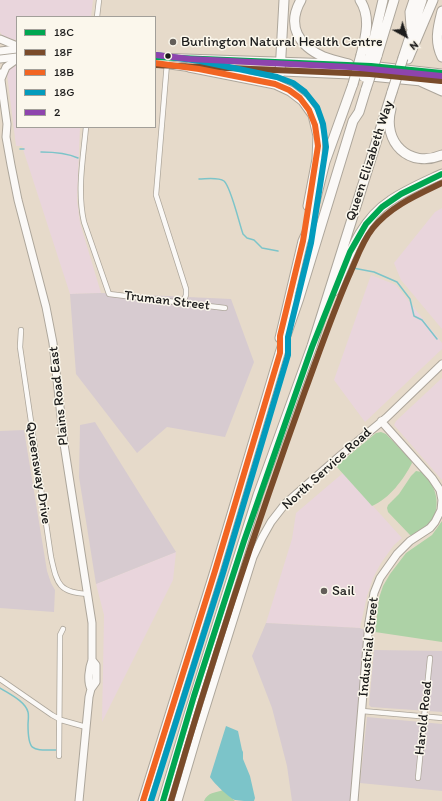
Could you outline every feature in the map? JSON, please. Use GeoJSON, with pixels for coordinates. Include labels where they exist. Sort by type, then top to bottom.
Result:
{"type":"FeatureCollection","features":[{"type":"Feature","properties":{"kind":"highway"},"geometry":{"type":"LineString","coordinates":[[280,72],[284,0]]}},
{"type":"Feature","properties":{"kind":"highway"},"geometry":{"type":"LineString","coordinates":[[302,0],[297,7],[294,18],[296,31],[300,40],[305,46],[326,58],[348,64]]}},
{"type":"Feature","properties":{"kind":"highway"},"geometry":{"type":"LineString","coordinates":[[360,0],[366,14],[366,37],[369,56]]}},
{"type":"Feature","properties":{"kind":"highway"},"geometry":{"type":"LineString","coordinates":[[303,241],[308,230],[325,162],[360,86],[383,0]]}},
{"type":"Feature","properties":{"kind":"highway","name":"Queen Elizabeth Way"},"geometry":{"type":"LineString","coordinates":[[143,801],[215,571],[280,353],[299,298],[353,121],[359,112],[360,86],[369,56],[394,0]]}},
{"type":"Feature","properties":{"kind":"highway","name":"Queen Elizabeth Way"},"geometry":{"type":"LineString","coordinates":[[164,801],[190,711],[258,495],[312,346],[405,58],[411,32],[410,12],[414,0]]}},
{"type":"Feature","properties":{"kind":"highway"},"geometry":{"type":"LineString","coordinates":[[411,32],[422,0]]}},
{"type":"Feature","properties":{"kind":"highway"},"geometry":{"type":"LineString","coordinates":[[405,58],[433,0]]}},
{"type":"Feature","properties":{"kind":"highway"},"geometry":{"type":"LineString","coordinates":[[442,11],[438,25],[437,37],[439,50],[442,57]]}},
{"type":"Feature","properties":{"kind":"highway"},"geometry":{"type":"LineString","coordinates":[[189,67],[275,84],[290,91],[303,102],[313,115],[316,126],[318,146],[303,241],[280,336],[280,353]]}},
{"type":"Feature","properties":{"kind":"highway"},"geometry":{"type":"LineString","coordinates":[[422,82],[442,91]]}},
{"type":"Feature","properties":{"kind":"highway"},"geometry":{"type":"LineString","coordinates":[[394,90],[389,116],[389,129],[395,143],[402,151],[414,158],[428,159],[442,155]]}},
{"type":"Feature","properties":{"kind":"highway"},"geometry":{"type":"LineString","coordinates":[[312,346],[355,242],[366,224],[388,202],[400,194],[442,174]]}},
{"type":"Feature","properties":{"kind":"main road"},"geometry":{"type":"LineString","coordinates":[[0,40],[16,46]]}},
{"type":"Feature","properties":{"kind":"main road"},"geometry":{"type":"LineString","coordinates":[[0,50],[16,49]]}},
{"type":"Feature","properties":{"kind":"main road"},"geometry":{"type":"LineString","coordinates":[[156,57],[189,67],[350,75],[442,84]]}},
{"type":"Feature","properties":{"kind":"main road"},"geometry":{"type":"LineString","coordinates":[[0,59],[16,58]]}},
{"type":"Feature","properties":{"kind":"main road"},"geometry":{"type":"LineString","coordinates":[[0,77],[6,67],[16,59]]}},
{"type":"Feature","properties":{"kind":"main road"},"geometry":{"type":"LineString","coordinates":[[156,63],[168,61],[348,64],[389,66],[442,73]]}},
{"type":"Feature","properties":{"kind":"main road","name":"Plains Road East"},"geometry":{"type":"LineString","coordinates":[[0,77],[7,124],[6,136],[11,165],[18,200],[46,307],[53,343],[69,480],[92,623],[92,660],[90,665],[89,685],[91,689],[86,727]]}},
{"type":"Feature","properties":{"kind":"main road","name":"Plains Road East"},"geometry":{"type":"LineString","coordinates":[[0,126],[6,136]]}},
{"type":"Feature","properties":{"kind":"main road","name":"North Service Road"},"geometry":{"type":"LineString","coordinates":[[178,801],[253,557],[271,522],[285,504],[386,418],[442,364]]}},
{"type":"Feature","properties":{"kind":"main road","name":"Industrial Street"},"geometry":{"type":"LineString","coordinates":[[354,801],[369,622],[374,593],[380,578],[397,554],[410,542],[430,528],[435,522],[441,510],[442,500],[440,490],[432,478],[381,421]]}},
{"type":"Feature","properties":{"kind":"main road"},"geometry":{"type":"LineString","coordinates":[[79,801],[86,727]]}},
{"type":"Feature","properties":{"kind":"street"},"geometry":{"type":"LineString","coordinates":[[97,16],[99,0]]}},
{"type":"Feature","properties":{"kind":"street"},"geometry":{"type":"LineString","coordinates":[[168,61],[156,195],[186,289],[186,295],[183,303]]}},
{"type":"Feature","properties":{"kind":"street","name":"Truman Street"},"geometry":{"type":"LineString","coordinates":[[86,128],[81,183],[82,213],[109,294],[225,308]]}},
{"type":"Feature","properties":{"kind":"street","name":"Queensway Drive"},"geometry":{"type":"LineString","coordinates":[[21,330],[20,347],[51,558],[56,578],[64,589],[74,593],[88,594]]}},
{"type":"Feature","properties":{"kind":"street"},"geometry":{"type":"LineString","coordinates":[[59,756],[60,635],[63,629]]}},
{"type":"Feature","properties":{"kind":"street","name":"Harold Road"},"geometry":{"type":"LineString","coordinates":[[418,778],[430,658]]}},
{"type":"Feature","properties":{"kind":"street"},"geometry":{"type":"LineString","coordinates":[[0,679],[60,720],[86,727]]}},
{"type":"Feature","properties":{"kind":"street"},"geometry":{"type":"LineString","coordinates":[[362,711],[442,718]]}},
{"type":"Feature","properties":{"kind":"shaded area"},"geometry":{"type":"Polygon","coordinates":[[[0,0],[93,0],[91,16],[16,16],[16,40],[3,37],[0,32],[0,0]]]}},
{"type":"Feature","properties":{"kind":"shaded area"},"geometry":{"type":"Polygon","coordinates":[[[16,65],[16,128],[80,128],[77,200],[80,223],[101,293],[70,294],[22,146],[16,146],[7,74],[10,68],[16,65]]]}},
{"type":"Feature","properties":{"kind":"shaded area"},"geometry":{"type":"Polygon","coordinates":[[[442,208],[442,329],[401,280],[394,263],[435,212],[442,208]]]}},
{"type":"Feature","properties":{"kind":"shaded area"},"geometry":{"type":"Polygon","coordinates":[[[371,275],[396,285],[442,343],[442,349],[365,422],[334,380],[371,275]]]}},
{"type":"Feature","properties":{"kind":"shaded area"},"geometry":{"type":"Polygon","coordinates":[[[101,293],[231,299],[254,362],[225,437],[167,427],[137,453],[76,374],[70,294],[101,293]]]}},
{"type":"Feature","properties":{"kind":"shaded area"},"geometry":{"type":"Polygon","coordinates":[[[442,378],[442,480],[394,425],[396,421],[442,378]]]}},
{"type":"Feature","properties":{"kind":"shaded area"},"geometry":{"type":"Polygon","coordinates":[[[95,422],[176,552],[96,584],[79,477],[80,425],[95,422]]]}},
{"type":"Feature","properties":{"kind":"shaded area"},"geometry":{"type":"Polygon","coordinates":[[[24,430],[47,571],[55,590],[54,612],[0,608],[0,431],[24,430]]]}},
{"type":"Feature","properties":{"kind":"shaded area"},"geometry":{"type":"Polygon","coordinates":[[[343,473],[402,538],[394,545],[381,563],[373,578],[367,596],[360,628],[266,623],[292,539],[296,513],[343,473]]]}},
{"type":"Feature","properties":{"kind":"shaded area"},"geometry":{"type":"Polygon","coordinates":[[[176,552],[173,580],[102,722],[104,615],[96,584],[176,552]]]}},
{"type":"Feature","properties":{"kind":"shaded area"},"geometry":{"type":"Polygon","coordinates":[[[266,623],[360,628],[365,630],[351,801],[292,801],[287,766],[272,708],[252,656],[266,623]]]}},
{"type":"Feature","properties":{"kind":"shaded area"},"geometry":{"type":"Polygon","coordinates":[[[374,650],[442,651],[442,712],[371,707],[369,705],[374,650]]]}},
{"type":"Feature","properties":{"kind":"shaded area"},"geometry":{"type":"Polygon","coordinates":[[[367,717],[442,724],[442,791],[360,783],[367,717]]]}},
{"type":"Feature","properties":{"kind":"green space"},"geometry":{"type":"Polygon","coordinates":[[[381,432],[386,434],[411,460],[412,463],[405,475],[390,494],[372,506],[336,466],[376,433],[381,432]]]}},
{"type":"Feature","properties":{"kind":"green space"},"geometry":{"type":"Polygon","coordinates":[[[416,471],[422,472],[427,477],[434,489],[437,502],[431,522],[413,535],[410,535],[388,512],[387,508],[416,471]]]}},
{"type":"Feature","properties":{"kind":"green space"},"geometry":{"type":"Polygon","coordinates":[[[442,521],[442,642],[375,632],[379,598],[383,586],[390,574],[406,553],[432,535],[442,521]]]}},
{"type":"Feature","properties":{"kind":"green space"},"geometry":{"type":"Polygon","coordinates":[[[223,790],[235,801],[204,801],[210,794],[223,790]]]}},
{"type":"Feature","properties":{"kind":"water"},"geometry":{"type":"Polygon","coordinates":[[[226,726],[238,731],[243,752],[243,759],[250,776],[255,798],[254,801],[239,801],[229,797],[210,777],[226,726]]]}},
{"type":"Feature","properties":{"kind":"waterway"},"geometry":{"type":"LineString","coordinates":[[41,152],[60,153],[78,158]]}},
{"type":"Feature","properties":{"kind":"waterway"},"geometry":{"type":"LineString","coordinates":[[199,179],[215,179],[224,181],[232,198],[243,234],[247,238],[254,240],[262,248],[278,251]]}},
{"type":"Feature","properties":{"kind":"waterway"},"geometry":{"type":"LineString","coordinates":[[353,268],[374,272],[397,282],[410,299],[414,316],[422,320],[437,339]]}},
{"type":"Feature","properties":{"kind":"waterway"},"geometry":{"type":"LineString","coordinates":[[0,688],[24,704],[28,714],[28,734],[31,745],[34,748],[43,750],[58,750]]}},
{"type":"Feature","properties":{"kind":"transit line","name":"18G"},"geometry":{"type":"LineString","coordinates":[[151,801],[223,573],[288,355],[288,337],[311,243],[326,147],[323,124],[317,107],[305,92],[293,83],[277,77],[200,61],[156,55]]}},
{"type":"Feature","properties":{"kind":"transit line","name":"2"},"geometry":{"type":"LineString","coordinates":[[156,55],[190,59],[350,67],[442,76]]}},
{"type":"Feature","properties":{"kind":"transit line","name":"18C"},"geometry":{"type":"LineString","coordinates":[[156,57],[371,66],[442,73]]}},
{"type":"Feature","properties":{"kind":"transit line","name":"18B"},"geometry":{"type":"LineString","coordinates":[[143,801],[215,571],[280,353],[280,336],[303,241],[318,146],[315,125],[309,110],[300,98],[289,90],[275,84],[199,69],[156,63]]}},
{"type":"Feature","properties":{"kind":"transit line","name":"18F"},"geometry":{"type":"LineString","coordinates":[[156,65],[370,74],[441,81]]}},
{"type":"Feature","properties":{"kind":"transit line","name":"18C"},"geometry":{"type":"LineString","coordinates":[[163,801],[194,696],[244,541],[312,347],[350,252],[366,224],[382,207],[401,194],[442,174]]}},
{"type":"Feature","properties":{"kind":"transit line","name":"18F"},"geometry":{"type":"LineString","coordinates":[[171,801],[218,646],[269,493],[326,334],[359,252],[373,228],[388,213],[396,207],[442,183]]}},
{"type":"Feature","properties":{"kind":"place","name":"Burlington Natural Health Centre"},"geometry":{"type":"Point","coordinates":[173,42]}},
{"type":"Feature","properties":{"kind":"place","name":"Sail"},"geometry":{"type":"Point","coordinates":[324,591]}}]}
